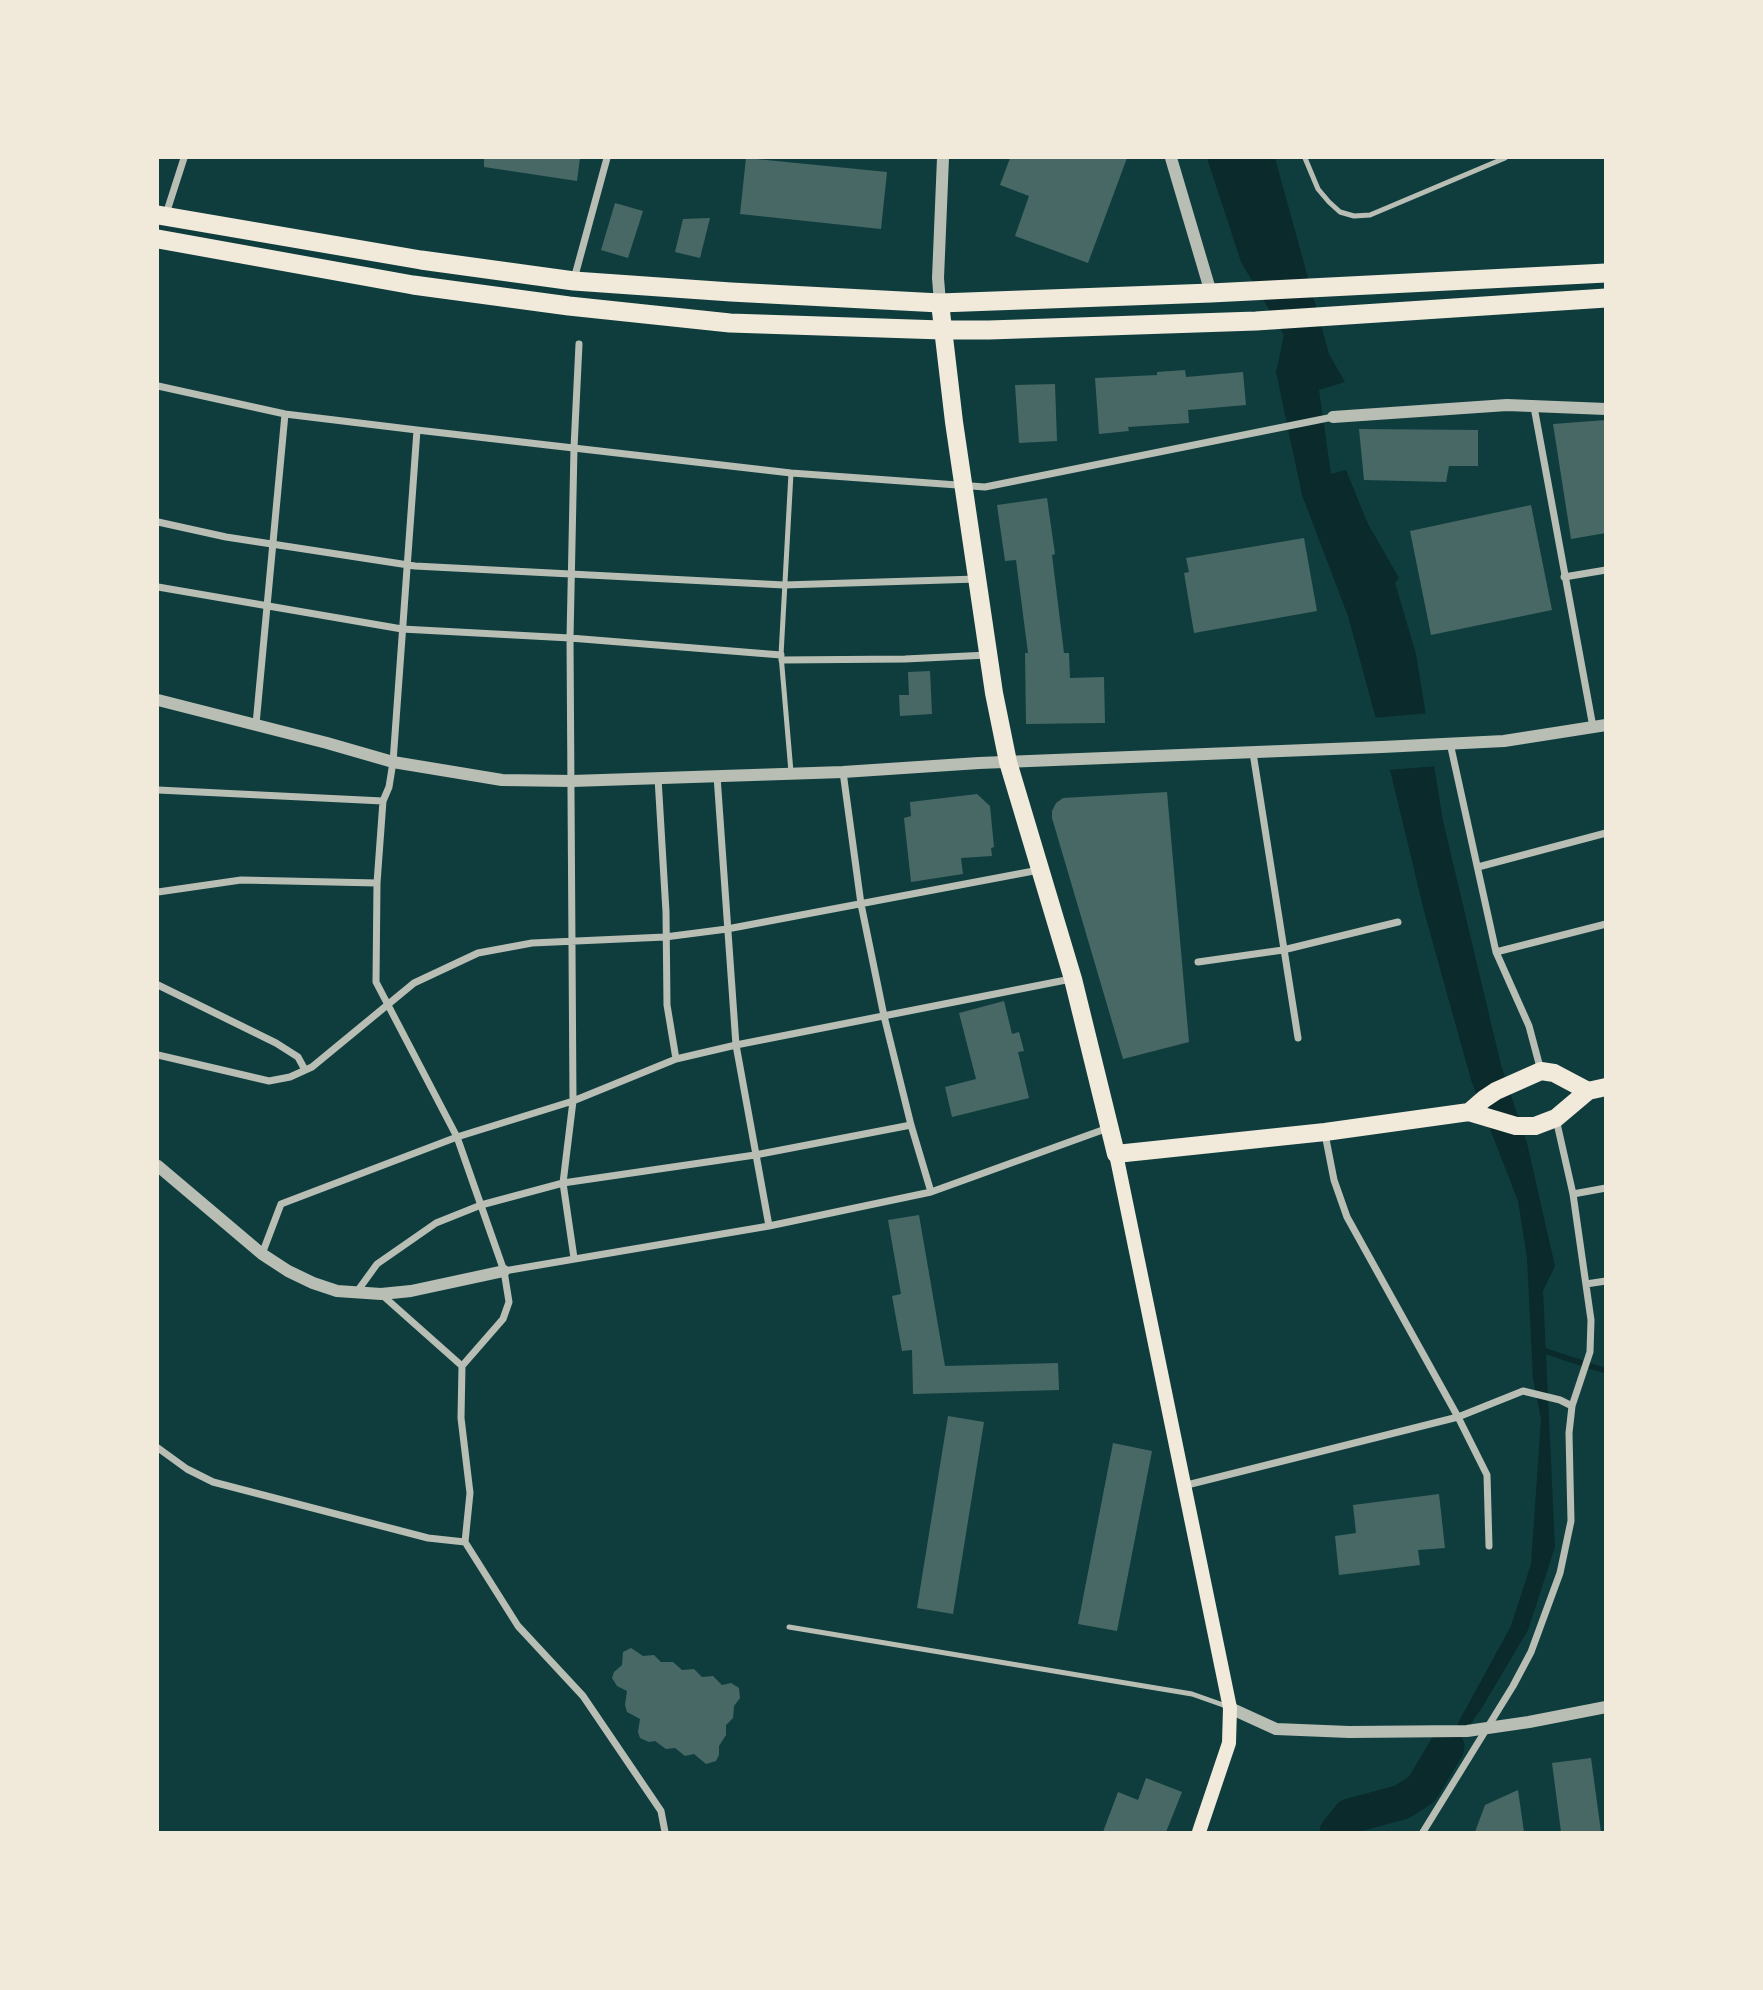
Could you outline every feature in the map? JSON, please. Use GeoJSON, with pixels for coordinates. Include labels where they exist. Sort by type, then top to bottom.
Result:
{"type":"FeatureCollection","features":[{"type":"Feature","properties":{"kind":"highway"},"geometry":{"type":"LineString","coordinates":[[161,216],[421,260],[574,281],[940,303],[1250,292],[1605,273]]}},
{"type":"Feature","properties":{"kind":"highway"},"geometry":{"type":"LineString","coordinates":[[158,239],[412,285],[569,306],[730,323],[942,330],[1256,321],[1605,298]]}},
{"type":"Feature","properties":{"kind":"main road"},"geometry":{"type":"LineString","coordinates":[[940,303],[977,579],[1008,762],[1073,979],[1110,1127],[1230,1708],[1229,1743],[1199,1832]]}},
{"type":"Feature","properties":{"kind":"main road"},"geometry":{"type":"LineString","coordinates":[[1469,1112],[1496,1091],[1541,1071],[1597,1089]]}},
{"type":"Feature","properties":{"kind":"main road"},"geometry":{"type":"LineString","coordinates":[[1116,1154],[1325,1132],[1469,1112],[1535,1126],[1556,1118],[1597,1089]]}},
{"type":"Feature","properties":{"kind":"street"},"geometry":{"type":"LineString","coordinates":[[161,216],[184,158]]}},
{"type":"Feature","properties":{"kind":"street"},"geometry":{"type":"LineString","coordinates":[[574,281],[607,158]]}},
{"type":"Feature","properties":{"kind":"street"},"geometry":{"type":"LineString","coordinates":[[940,303],[938,278],[943,158]]}},
{"type":"Feature","properties":{"kind":"street"},"geometry":{"type":"LineString","coordinates":[[1171,158],[1211,293]]}},
{"type":"Feature","properties":{"kind":"street"},"geometry":{"type":"LineString","coordinates":[[574,1258],[563,1183],[573,1101],[570,638],[579,344]]}},
{"type":"Feature","properties":{"kind":"street"},"geometry":{"type":"LineString","coordinates":[[158,386],[285,414],[791,473],[985,487],[1334,417],[1507,405],[1605,409]]}},
{"type":"Feature","properties":{"kind":"street"},"geometry":{"type":"LineString","coordinates":[[158,700],[393,762],[502,780],[572,781],[843,772],[1008,762],[1504,741],[1599,726],[1564,577],[1534,407]]}},
{"type":"Feature","properties":{"kind":"street"},"geometry":{"type":"LineString","coordinates":[[256,724],[285,414]]}},
{"type":"Feature","properties":{"kind":"street"},"geometry":{"type":"LineString","coordinates":[[417,430],[393,762],[390,787],[383,802],[377,883],[376,982],[457,1137],[504,1271],[509,1303],[503,1319],[462,1366],[461,1418],[470,1493],[465,1542],[518,1626],[583,1696],[661,1811],[665,1832]]}},
{"type":"Feature","properties":{"kind":"street"},"geometry":{"type":"LineString","coordinates":[[158,522],[272,544],[407,564],[784,585],[977,579]]}},
{"type":"Feature","properties":{"kind":"street"},"geometry":{"type":"LineString","coordinates":[[1564,577],[1605,570]]}},
{"type":"Feature","properties":{"kind":"street"},"geometry":{"type":"LineString","coordinates":[[158,587],[402,629],[570,638],[781,657],[905,659],[989,655]]}},
{"type":"Feature","properties":{"kind":"street"},"geometry":{"type":"LineString","coordinates":[[1445,743],[1478,867],[1496,952],[1529,1026],[1541,1071]]}},
{"type":"Feature","properties":{"kind":"street"},"geometry":{"type":"LineString","coordinates":[[1252,753],[1298,1038]]}},
{"type":"Feature","properties":{"kind":"street"},"geometry":{"type":"LineString","coordinates":[[843,772],[861,904],[884,1016],[930,1192]]}},
{"type":"Feature","properties":{"kind":"street"},"geometry":{"type":"LineString","coordinates":[[717,775],[736,1045],[769,1226]]}},
{"type":"Feature","properties":{"kind":"street"},"geometry":{"type":"LineString","coordinates":[[658,778],[666,912],[667,1005],[676,1059]]}},
{"type":"Feature","properties":{"kind":"street"},"geometry":{"type":"LineString","coordinates":[[158,790],[383,802]]}},
{"type":"Feature","properties":{"kind":"street"},"geometry":{"type":"LineString","coordinates":[[1478,867],[1605,833]]}},
{"type":"Feature","properties":{"kind":"street"},"geometry":{"type":"LineString","coordinates":[[158,1055],[269,1081],[290,1077],[312,1067],[414,983],[478,953],[532,943],[665,937],[727,929],[1041,870]]}},
{"type":"Feature","properties":{"kind":"street"},"geometry":{"type":"LineString","coordinates":[[158,892],[241,880],[377,883]]}},
{"type":"Feature","properties":{"kind":"street"},"geometry":{"type":"LineString","coordinates":[[1198,962],[1283,950],[1398,922]]}},
{"type":"Feature","properties":{"kind":"street"},"geometry":{"type":"LineString","coordinates":[[1496,952],[1605,924]]}},
{"type":"Feature","properties":{"kind":"street"},"geometry":{"type":"LineString","coordinates":[[262,1254],[281,1204],[457,1137],[573,1101],[676,1059],[1073,979]]}},
{"type":"Feature","properties":{"kind":"street"},"geometry":{"type":"LineString","coordinates":[[158,985],[276,1043],[298,1057],[304,1070]]}},
{"type":"Feature","properties":{"kind":"street"},"geometry":{"type":"LineString","coordinates":[[1423,1832],[1531,1652],[1560,1573],[1571,1521],[1569,1433],[1572,1406],[1590,1352],[1591,1320],[1573,1194],[1556,1118]]}},
{"type":"Feature","properties":{"kind":"street"},"geometry":{"type":"LineString","coordinates":[[356,1293],[377,1265],[436,1223],[481,1205],[563,1183],[755,1155],[911,1125]]}},
{"type":"Feature","properties":{"kind":"street"},"geometry":{"type":"LineString","coordinates":[[158,1166],[262,1254],[288,1271],[337,1291],[381,1294],[411,1291],[574,1258],[769,1226],[930,1192],[1110,1127]]}},
{"type":"Feature","properties":{"kind":"street"},"geometry":{"type":"LineString","coordinates":[[1325,1132],[1334,1180],[1347,1217],[1458,1417],[1487,1475],[1489,1546]]}},
{"type":"Feature","properties":{"kind":"street"},"geometry":{"type":"LineString","coordinates":[[1573,1194],[1605,1188]]}},
{"type":"Feature","properties":{"kind":"street"},"geometry":{"type":"LineString","coordinates":[[1586,1284],[1605,1280]]}},
{"type":"Feature","properties":{"kind":"street"},"geometry":{"type":"LineString","coordinates":[[381,1294],[462,1366]]}},
{"type":"Feature","properties":{"kind":"street"},"geometry":{"type":"LineString","coordinates":[[1183,1486],[1458,1417],[1523,1391],[1572,1406]]}},
{"type":"Feature","properties":{"kind":"street"},"geometry":{"type":"LineString","coordinates":[[158,1448],[187,1469],[213,1482],[428,1538],[465,1542]]}},
{"type":"Feature","properties":{"kind":"street"},"geometry":{"type":"LineString","coordinates":[[1230,1708],[1276,1729],[1349,1732],[1467,1731],[1529,1723],[1605,1707]]}},
{"type":"Feature","properties":{"kind":"lane"},"geometry":{"type":"LineString","coordinates":[[1305,158],[1318,189],[1328,202],[1340,212],[1354,216],[1370,215],[1505,158]]}},
{"type":"Feature","properties":{"kind":"lane"},"geometry":{"type":"LineString","coordinates":[[791,473],[781,657],[791,772]]}},
{"type":"Feature","properties":{"kind":"lane"},"geometry":{"type":"LineString","coordinates":[[789,1627],[1192,1694],[1230,1708]]}},
{"type":"Feature","properties":{"kind":"water"},"geometry":{"type":"Polygon","coordinates":[[[1207,158],[1275,158],[1329,354],[1345,382],[1319,390],[1331,474],[1346,470],[1368,524],[1399,578],[1395,583],[1416,654],[1443,821],[1501,1065],[1527,1143],[1555,1266],[1543,1291],[1555,1547],[1528,1630],[1483,1706],[1440,1769],[1422,1789],[1511,1626],[1531,1564],[1541,1419],[1533,1379],[1527,1258],[1518,1201],[1471,1080],[1424,911],[1392,778],[1348,616],[1302,495],[1276,372],[1284,335],[1241,262],[1207,158]]]}},
{"type":"Feature","properties":{"kind":"pier"},"geometry":{"type":"Polygon","coordinates":[[[1429,713],[1438,766],[1386,770],[1372,718],[1429,713]]]}},
{"type":"Feature","properties":{"kind":"building"},"geometry":{"type":"Polygon","coordinates":[[[484,158],[580,158],[577,181],[484,167],[484,158]]]}},
{"type":"Feature","properties":{"kind":"building"},"geometry":{"type":"Polygon","coordinates":[[[746,158],[887,172],[881,229],[740,214],[746,158]]]}},
{"type":"Feature","properties":{"kind":"building"},"geometry":{"type":"Polygon","coordinates":[[[1010,158],[1127,158],[1088,263],[1015,236],[1029,196],[1000,185],[1010,158]]]}},
{"type":"Feature","properties":{"kind":"building"},"geometry":{"type":"Polygon","coordinates":[[[615,203],[643,211],[628,258],[601,250],[615,203]]]}},
{"type":"Feature","properties":{"kind":"building"},"geometry":{"type":"Polygon","coordinates":[[[710,218],[700,258],[675,252],[683,219],[710,218]]]}},
{"type":"Feature","properties":{"kind":"building"},"geometry":{"type":"Polygon","coordinates":[[[1185,370],[1186,377],[1243,372],[1246,405],[1188,410],[1189,423],[1128,427],[1129,431],[1099,434],[1095,378],[1157,375],[1157,372],[1185,370]]]}},
{"type":"Feature","properties":{"kind":"building"},"geometry":{"type":"Polygon","coordinates":[[[1055,384],[1057,441],[1019,443],[1015,385],[1055,384]]]}},
{"type":"Feature","properties":{"kind":"building"},"geometry":{"type":"Polygon","coordinates":[[[1606,420],[1606,533],[1571,539],[1553,424],[1606,420]]]}},
{"type":"Feature","properties":{"kind":"building"},"geometry":{"type":"Polygon","coordinates":[[[1359,429],[1478,430],[1478,466],[1449,466],[1446,482],[1364,480],[1359,429]]]}},
{"type":"Feature","properties":{"kind":"building"},"geometry":{"type":"Polygon","coordinates":[[[1047,498],[1064,653],[1069,653],[1070,678],[1104,677],[1105,723],[1026,724],[1025,653],[1028,653],[1016,560],[1005,561],[997,505],[1047,498]]]}},
{"type":"Feature","properties":{"kind":"building"},"geometry":{"type":"Polygon","coordinates":[[[1531,505],[1552,610],[1431,635],[1410,531],[1531,505]]]}},
{"type":"Feature","properties":{"kind":"building"},"geometry":{"type":"Polygon","coordinates":[[[1304,538],[1317,611],[1194,633],[1184,573],[1189,572],[1186,558],[1304,538]]]}},
{"type":"Feature","properties":{"kind":"building"},"geometry":{"type":"Polygon","coordinates":[[[930,671],[932,714],[900,716],[899,695],[909,695],[908,672],[930,671]]]}},
{"type":"Feature","properties":{"kind":"building"},"geometry":{"type":"Polygon","coordinates":[[[1167,792],[1189,1042],[1123,1059],[1052,811],[1056,803],[1063,798],[1167,792]]]}},
{"type":"Feature","properties":{"kind":"building"},"geometry":{"type":"Polygon","coordinates":[[[977,794],[990,806],[994,847],[991,848],[992,856],[961,858],[963,874],[911,882],[904,818],[911,816],[910,802],[977,794]]]}},
{"type":"Feature","properties":{"kind":"building"},"geometry":{"type":"Polygon","coordinates":[[[1004,1001],[1012,1034],[1019,1032],[1024,1051],[1018,1052],[1029,1098],[952,1117],[945,1087],[976,1079],[959,1013],[1004,1001]]]}},
{"type":"Feature","properties":{"kind":"building"},"geometry":{"type":"Polygon","coordinates":[[[919,1215],[945,1366],[1058,1363],[1059,1390],[913,1394],[912,1350],[902,1351],[892,1296],[901,1294],[888,1220],[919,1215]]]}},
{"type":"Feature","properties":{"kind":"building"},"geometry":{"type":"Polygon","coordinates":[[[948,1416],[984,1422],[953,1614],[917,1608],[948,1416]]]}},
{"type":"Feature","properties":{"kind":"building"},"geometry":{"type":"Polygon","coordinates":[[[1113,1443],[1152,1451],[1117,1631],[1078,1624],[1113,1443]]]}},
{"type":"Feature","properties":{"kind":"building"},"geometry":{"type":"Polygon","coordinates":[[[1439,1494],[1445,1548],[1418,1550],[1420,1565],[1339,1575],[1335,1536],[1356,1533],[1353,1505],[1439,1494]]]}},
{"type":"Feature","properties":{"kind":"building"},"geometry":{"type":"Polygon","coordinates":[[[631,1648],[643,1656],[654,1655],[661,1662],[673,1662],[682,1670],[694,1669],[702,1677],[713,1676],[722,1685],[731,1683],[739,1688],[740,1698],[734,1706],[733,1718],[726,1725],[726,1735],[719,1746],[716,1761],[706,1764],[694,1754],[685,1756],[675,1748],[666,1749],[655,1741],[649,1742],[640,1738],[640,1719],[627,1712],[625,1705],[627,1691],[617,1686],[612,1678],[622,1665],[623,1652],[631,1648]]]}},
{"type":"Feature","properties":{"kind":"building"},"geometry":{"type":"Polygon","coordinates":[[[1591,1758],[1601,1832],[1561,1832],[1552,1763],[1591,1758]]]}},
{"type":"Feature","properties":{"kind":"building"},"geometry":{"type":"Polygon","coordinates":[[[1146,1778],[1182,1792],[1166,1832],[1103,1832],[1118,1792],[1138,1800],[1146,1778]]]}},
{"type":"Feature","properties":{"kind":"building"},"geometry":{"type":"Polygon","coordinates":[[[1518,1790],[1524,1832],[1475,1832],[1485,1805],[1518,1790]]]}},
{"type":"Feature","properties":{"kind":"waterway"},"geometry":{"type":"LineString","coordinates":[[1539,1349],[1606,1371]]}},
{"type":"Feature","properties":{"kind":"waterway"},"geometry":{"type":"LineString","coordinates":[[1337,1832],[1350,1816],[1402,1802],[1422,1789],[1447,1747]]}}]}
